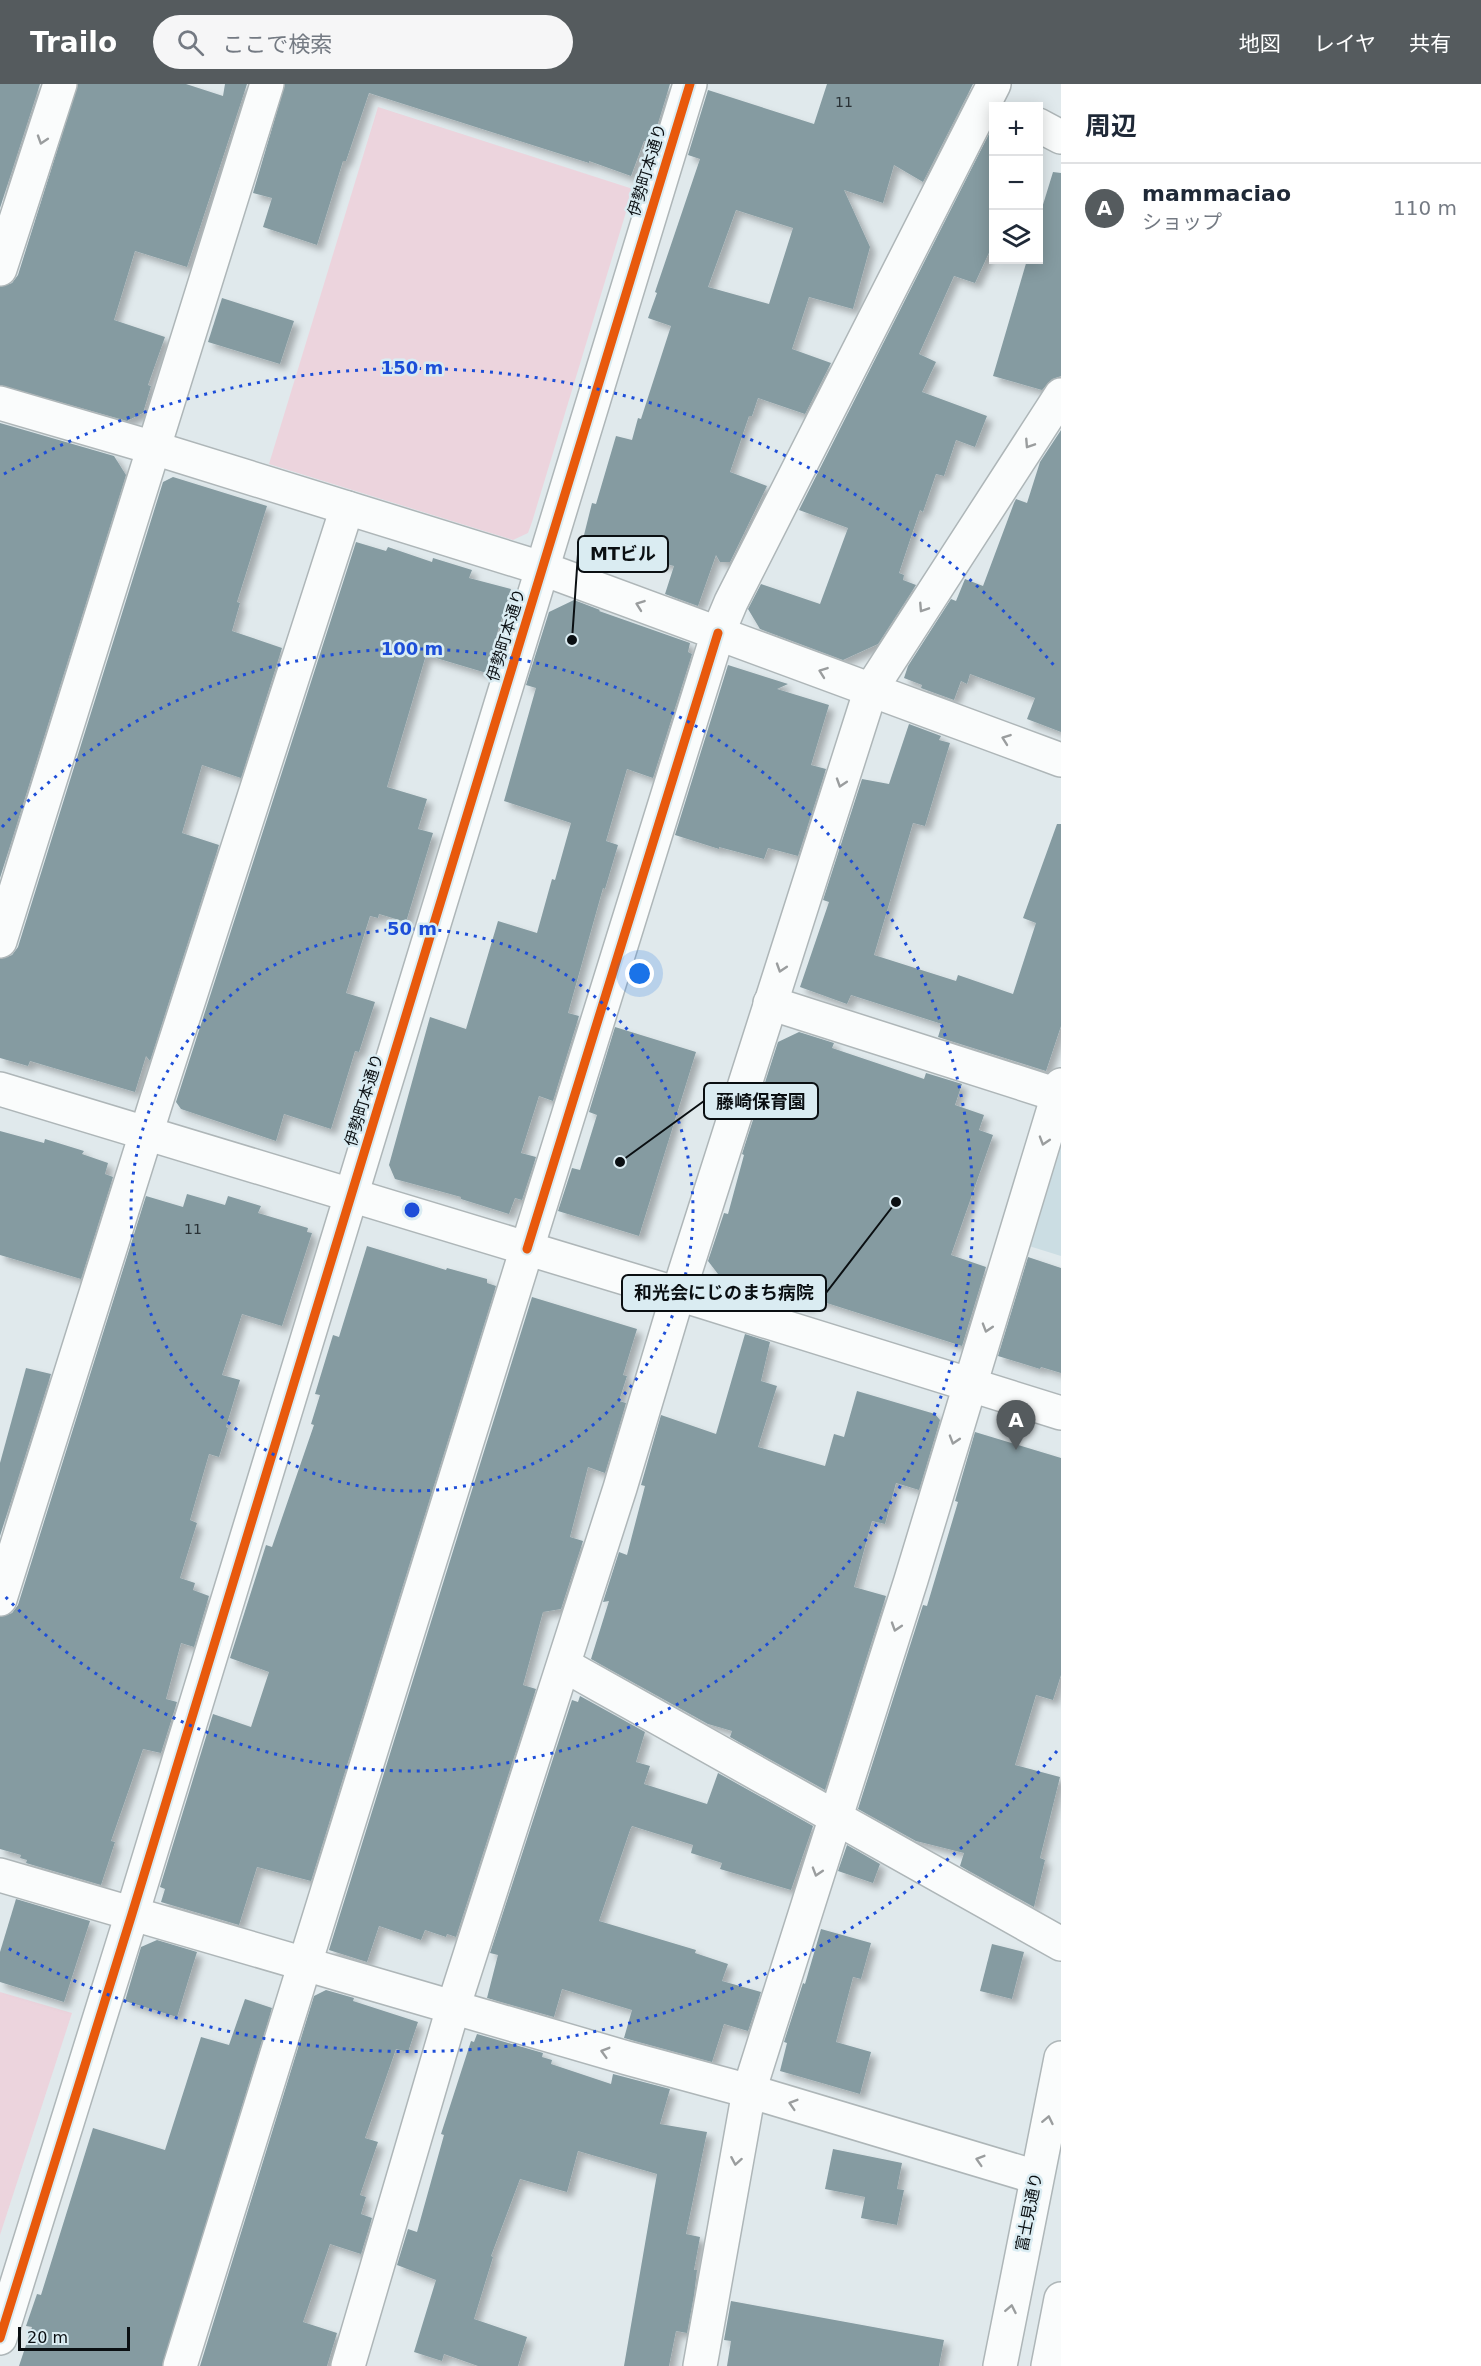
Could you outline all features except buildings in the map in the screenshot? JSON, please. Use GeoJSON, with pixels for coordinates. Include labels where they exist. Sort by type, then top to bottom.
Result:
{"type":"FeatureCollection","features":[{"type":"Feature","properties":{"kind":"main road"},"geometry":{"type":"LineString","coordinates":[[0,269],[60,84]]}},
{"type":"Feature","properties":{"kind":"main road"},"geometry":{"type":"LineString","coordinates":[[0,941],[267,84]]}},
{"type":"Feature","properties":{"kind":"main road","name":"伊勢町本通り"},"geometry":{"type":"LineString","coordinates":[[0,2338],[132,1914],[690,84]]}},
{"type":"Feature","properties":{"kind":"main road"},"geometry":{"type":"LineString","coordinates":[[180,2366],[718,633],[988,93]]}},
{"type":"Feature","properties":{"kind":"main road"},"geometry":{"type":"LineString","coordinates":[[1043,128],[1061,137]]}},
{"type":"Feature","properties":{"kind":"main road"},"geometry":{"type":"LineString","coordinates":[[348,2366],[453,2008],[564,1665],[678,1294],[871,689],[1061,395]]}},
{"type":"Feature","properties":{"kind":"main road"},"geometry":{"type":"LineString","coordinates":[[0,403],[154,448],[541,568],[1061,760]]}},
{"type":"Feature","properties":{"kind":"main road"},"geometry":{"type":"LineString","coordinates":[[0,1599],[347,508]]}},
{"type":"Feature","properties":{"kind":"main road"},"geometry":{"type":"LineString","coordinates":[[700,2366],[748,2091],[911,1580],[1059,1090],[770,1003]]}},
{"type":"Feature","properties":{"kind":"main road"},"geometry":{"type":"LineString","coordinates":[[0,1089],[678,1294],[1061,1413]]}},
{"type":"Feature","properties":{"kind":"main road"},"geometry":{"type":"LineString","coordinates":[[564,1665],[1061,1944]]}},
{"type":"Feature","properties":{"kind":"main road"},"geometry":{"type":"LineString","coordinates":[[0,1875],[453,2008],[748,2091],[1036,2177]]}},
{"type":"Feature","properties":{"kind":"main road","name":"富士見通り"},"geometry":{"type":"LineString","coordinates":[[1000,2366],[1061,2058]]}},
{"type":"Feature","properties":{"kind":"main road"},"geometry":{"type":"LineString","coordinates":[[1055,2346],[1061,2299]]}},
{"type":"Feature","properties":{"kind":"shaded area"},"geometry":{"type":"Polygon","coordinates":[[[378,107],[633,189],[532,522],[528,533],[513,540],[269,464],[378,107]]]}},
{"type":"Feature","properties":{"kind":"shaded area"},"geometry":{"type":"Polygon","coordinates":[[[1061,1141],[1061,1256],[1029,1246],[1061,1141]]]}},
{"type":"Feature","properties":{"kind":"shaded area"},"geometry":{"type":"Polygon","coordinates":[[[0,1992],[72,2013],[0,2235],[0,1992]]]}},
{"type":"Feature","properties":{"kind":"cycle path"},"geometry":{"type":"LineString","coordinates":[[0,2338],[132,1914],[690,84]]}},
{"type":"Feature","properties":{"kind":"cycle path"},"geometry":{"type":"LineString","coordinates":[[527,1249],[718,633]]}},
{"type":"Feature","properties":{"kind":"place","name":"MTビル"},"geometry":{"type":"Point","coordinates":[572,640]}},
{"type":"Feature","properties":{"kind":"place","name":"藤崎保育園"},"geometry":{"type":"Point","coordinates":[620,1162]}},
{"type":"Feature","properties":{"kind":"place","name":"和光会にじのまち病院"},"geometry":{"type":"Point","coordinates":[896,1202]}},
{"type":"Feature","properties":{"kind":"place","name":"mammaciao"},"geometry":{"type":"Point","coordinates":[1016,1450]}}]}
